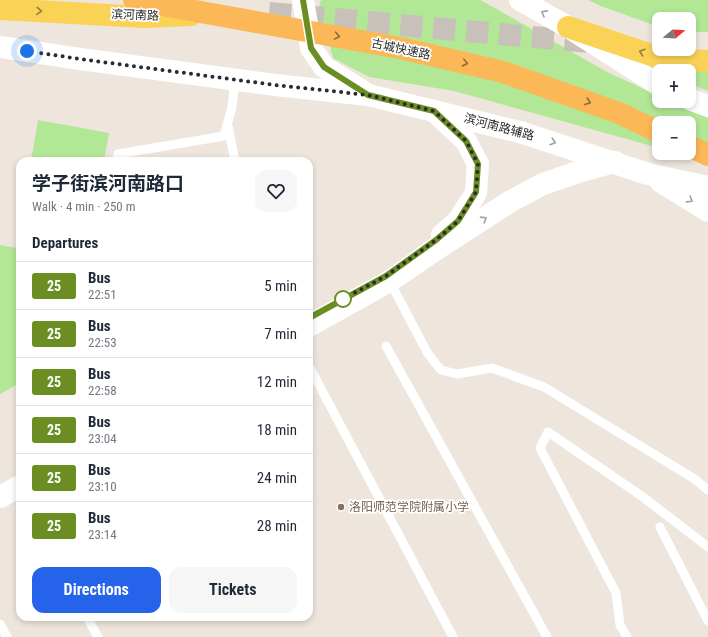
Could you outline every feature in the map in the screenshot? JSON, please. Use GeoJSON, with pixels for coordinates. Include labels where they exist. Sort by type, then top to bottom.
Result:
{"type":"FeatureCollection","features":[{"type":"Feature","properties":{"kind":"highway","name":"古城快速路"},"geometry":{"type":"LineString","coordinates":[[134,0],[400,48],[503,72],[619,113],[652,129]]}},
{"type":"Feature","properties":{"kind":"highway"},"geometry":{"type":"LineString","coordinates":[[696,149],[708,155]]}},
{"type":"Feature","properties":{"kind":"main road"},"geometry":{"type":"LineString","coordinates":[[303,0],[311,48],[324,67],[368,95]]}},
{"type":"Feature","properties":{"kind":"main road"},"geometry":{"type":"LineString","coordinates":[[520,0],[568,27],[652,81]]}},
{"type":"Feature","properties":{"kind":"main road","name":"滨河南路"},"geometry":{"type":"LineString","coordinates":[[0,9],[144,17],[269,13]]}},
{"type":"Feature","properties":{"kind":"main road"},"geometry":{"type":"LineString","coordinates":[[568,27],[663,59],[708,61]]}},
{"type":"Feature","properties":{"kind":"main road","name":"滨河南路辅路"},"geometry":{"type":"LineString","coordinates":[[0,47],[235,80],[368,95],[520,132],[648,174],[708,187]]}},
{"type":"Feature","properties":{"kind":"main road"},"geometry":{"type":"LineString","coordinates":[[696,102],[708,106]]}},
{"type":"Feature","properties":{"kind":"main road"},"geometry":{"type":"LineString","coordinates":[[434,111],[466,141],[478,164],[476,192],[458,221],[438,244]]}},
{"type":"Feature","properties":{"kind":"main road"},"geometry":{"type":"LineString","coordinates":[[313,324],[388,279],[438,244],[543,184],[578,172],[615,162]]}},
{"type":"Feature","properties":{"kind":"main road"},"geometry":{"type":"LineString","coordinates":[[648,174],[708,211]]}},
{"type":"Feature","properties":{"kind":"main road"},"geometry":{"type":"LineString","coordinates":[[313,316],[388,279]]}},
{"type":"Feature","properties":{"kind":"main road"},"geometry":{"type":"LineString","coordinates":[[0,489],[16,480]]}},
{"type":"Feature","properties":{"kind":"main road"},"geometry":{"type":"LineString","coordinates":[[0,497],[16,488]]}},
{"type":"Feature","properties":{"kind":"lane"},"geometry":{"type":"LineString","coordinates":[[118,157],[118,154],[224,136],[232,107],[235,80]]}},
{"type":"Feature","properties":{"kind":"lane"},"geometry":{"type":"LineString","coordinates":[[228,122],[234,157]]}},
{"type":"Feature","properties":{"kind":"lane"},"geometry":{"type":"LineString","coordinates":[[388,279],[428,354],[441,370],[456,374],[492,368],[544,387],[693,478],[708,490]]}},
{"type":"Feature","properties":{"kind":"lane"},"geometry":{"type":"LineString","coordinates":[[386,346],[547,637]]}},
{"type":"Feature","properties":{"kind":"lane"},"geometry":{"type":"LineString","coordinates":[[313,374],[453,637]]}},
{"type":"Feature","properties":{"kind":"lane"},"geometry":{"type":"LineString","coordinates":[[627,637],[620,625],[616,593],[540,448],[548,432],[643,497],[708,547]]}},
{"type":"Feature","properties":{"kind":"lane"},"geometry":{"type":"LineString","coordinates":[[660,527],[708,621]]}},
{"type":"Feature","properties":{"kind":"lane"},"geometry":{"type":"LineString","coordinates":[[89,621],[98,637]]}},
{"type":"Feature","properties":{"kind":"lane"},"geometry":{"type":"LineString","coordinates":[[0,624],[7,637]]}},
{"type":"Feature","properties":{"kind":"green space"},"geometry":{"type":"Polygon","coordinates":[[[321,0],[480,0],[607,72],[652,93],[652,108],[685,108],[708,118],[708,161],[696,158],[696,116],[652,116],[652,146],[454,91],[369,77],[333,58],[319,6],[321,0]]]}},
{"type":"Feature","properties":{"kind":"green space"},"geometry":{"type":"Polygon","coordinates":[[[588,0],[708,0],[708,32],[696,32],[696,12],[652,12],[652,24],[588,0]]]}},
{"type":"Feature","properties":{"kind":"green space"},"geometry":{"type":"Polygon","coordinates":[[[696,69],[708,70],[708,91],[696,86],[696,69]]]}},
{"type":"Feature","properties":{"kind":"green space"},"geometry":{"type":"Polygon","coordinates":[[[38,120],[109,133],[105,157],[32,157],[38,120]]]}},
{"type":"Feature","properties":{"kind":"green space"},"geometry":{"type":"Polygon","coordinates":[[[0,245],[16,248],[16,385],[0,394],[0,245]]]}},
{"type":"Feature","properties":{"kind":"tunnel"},"geometry":{"type":"LineString","coordinates":[[269,13],[599,43]]}},
{"type":"Feature","properties":{"kind":"bus line","name":"25"},"geometry":{"type":"LineString","coordinates":[[303,0],[311,48],[324,67],[368,95],[434,111],[466,141],[478,164],[476,192],[458,221],[436,240],[386,276],[313,316]]}},
{"type":"Feature","properties":{"kind":"place","name":"洛阳师范学院附属小学"},"geometry":{"type":"Point","coordinates":[341,507]}},
{"type":"Feature","properties":{"kind":"route"},"geometry":{"type":"LineString","coordinates":[[27,51],[275,85],[368,95],[434,111],[466,141],[478,164],[476,192],[458,221],[436,240],[386,276],[343,299]]}}]}
